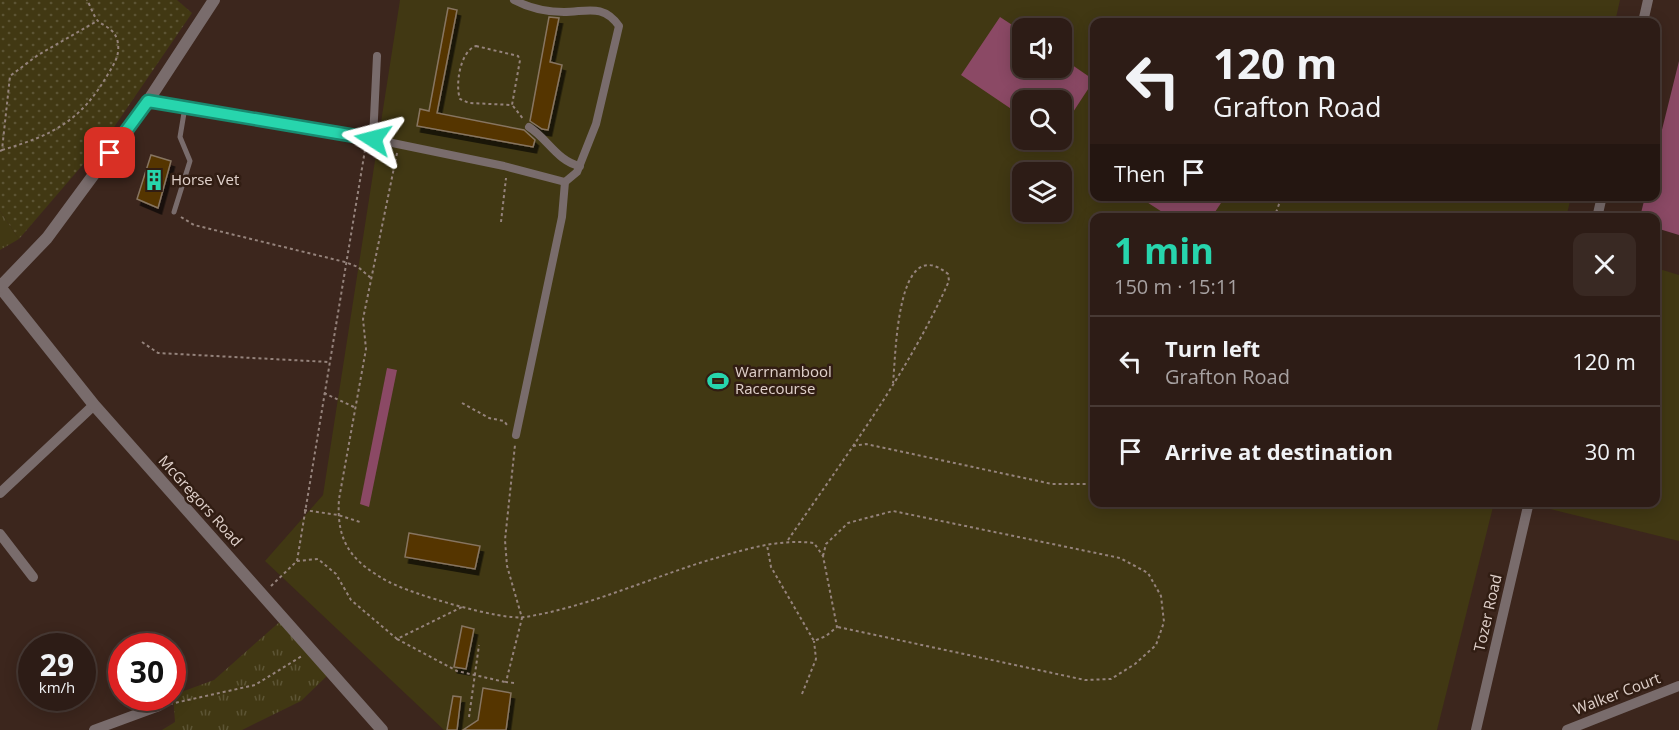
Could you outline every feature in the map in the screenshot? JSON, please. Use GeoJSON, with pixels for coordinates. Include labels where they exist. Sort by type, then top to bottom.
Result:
{"type":"FeatureCollection","features":[{"type":"Feature","properties":{"kind":"street"},"geometry":{"type":"LineString","coordinates":[[0,287],[47,238],[148,101],[214,0]]}},
{"type":"Feature","properties":{"kind":"street"},"geometry":{"type":"LineString","coordinates":[[514,0],[525,6],[566,13],[581,9],[613,17],[619,26],[596,124],[577,172],[566,182],[562,217],[516,435]]}},
{"type":"Feature","properties":{"kind":"street"},"geometry":{"type":"LineString","coordinates":[[575,0],[581,9]]}},
{"type":"Feature","properties":{"kind":"street"},"geometry":{"type":"LineString","coordinates":[[1644,18],[1648,0]]}},
{"type":"Feature","properties":{"kind":"street"},"geometry":{"type":"LineString","coordinates":[[370,139],[377,56]]}},
{"type":"Feature","properties":{"kind":"street"},"geometry":{"type":"LineString","coordinates":[[148,101],[399,144],[504,166],[566,182]]}},
{"type":"Feature","properties":{"kind":"street"},"geometry":{"type":"LineString","coordinates":[[529,127],[540,134],[568,164],[580,165]]}},
{"type":"Feature","properties":{"kind":"street","name":"McGregors Road"},"geometry":{"type":"LineString","coordinates":[[0,287],[94,405],[382,730]]}},
{"type":"Feature","properties":{"kind":"street"},"geometry":{"type":"LineString","coordinates":[[0,493],[94,405]]}},
{"type":"Feature","properties":{"kind":"street","name":"Tozer Road"},"geometry":{"type":"LineString","coordinates":[[1476,730],[1528,507]]}},
{"type":"Feature","properties":{"kind":"street"},"geometry":{"type":"LineString","coordinates":[[0,534],[33,578]]}},
{"type":"Feature","properties":{"kind":"street","name":"Walker Court"},"geometry":{"type":"LineString","coordinates":[[1567,730],[1679,686]]}},
{"type":"Feature","properties":{"kind":"street"},"geometry":{"type":"LineString","coordinates":[[94,730],[145,711]]}},
{"type":"Feature","properties":{"kind":"lane"},"geometry":{"type":"LineString","coordinates":[[174,212],[190,161],[180,137],[185,107]]}},
{"type":"Feature","properties":{"kind":"path"},"geometry":{"type":"LineString","coordinates":[[87,0],[97,20],[108,25],[117,39],[118,57],[86,109],[66,124],[33,141],[1,151],[10,76],[38,55],[97,20]]}},
{"type":"Feature","properties":{"kind":"path"},"geometry":{"type":"LineString","coordinates":[[512,105],[469,103],[460,99],[458,92],[464,54],[469,48],[476,46],[518,56],[520,60],[512,105],[529,127]]}},
{"type":"Feature","properties":{"kind":"path"},"geometry":{"type":"LineString","coordinates":[[297,561],[345,262],[370,139]]}},
{"type":"Feature","properties":{"kind":"path"},"geometry":{"type":"LineString","coordinates":[[399,144],[363,319],[366,349],[338,515],[338,522],[352,555],[370,572],[402,589],[463,607],[522,618],[587,601],[673,571],[788,540],[814,543],[824,556]]}},
{"type":"Feature","properties":{"kind":"path"},"geometry":{"type":"LineString","coordinates":[[501,222],[507,184],[504,166]]}},
{"type":"Feature","properties":{"kind":"path"},"geometry":{"type":"LineString","coordinates":[[174,212],[194,225],[345,262],[358,267],[371,278]]}},
{"type":"Feature","properties":{"kind":"path"},"geometry":{"type":"LineString","coordinates":[[788,540],[853,446],[912,353],[949,281],[948,274],[941,268],[930,264],[920,267],[909,277],[903,292],[893,382]]}},
{"type":"Feature","properties":{"kind":"path"},"geometry":{"type":"LineString","coordinates":[[142,342],[158,353],[329,362]]}},
{"type":"Feature","properties":{"kind":"path"},"geometry":{"type":"LineString","coordinates":[[324,393],[356,408]]}},
{"type":"Feature","properties":{"kind":"path"},"geometry":{"type":"LineString","coordinates":[[462,403],[489,418],[504,421],[516,435],[505,540],[507,566],[522,618],[506,682]]}},
{"type":"Feature","properties":{"kind":"path"},"geometry":{"type":"LineString","coordinates":[[853,446],[866,444],[1052,483],[1090,484]]}},
{"type":"Feature","properties":{"kind":"path"},"geometry":{"type":"LineString","coordinates":[[304,510],[338,515],[360,522]]}},
{"type":"Feature","properties":{"kind":"path"},"geometry":{"type":"LineString","coordinates":[[893,511],[1120,558],[1148,573],[1161,596],[1164,622],[1156,645],[1135,664],[1111,679],[1085,680],[837,627],[824,556],[826,544],[848,523],[893,511]]}},
{"type":"Feature","properties":{"kind":"path"},"geometry":{"type":"LineString","coordinates":[[767,545],[771,567],[814,641],[816,659],[802,693]]}},
{"type":"Feature","properties":{"kind":"path"},"geometry":{"type":"LineString","coordinates":[[262,594],[297,561],[318,559],[336,574],[351,600],[397,639],[458,671],[514,683]]}},
{"type":"Feature","properties":{"kind":"path"},"geometry":{"type":"LineString","coordinates":[[397,639],[463,607]]}},
{"type":"Feature","properties":{"kind":"path"},"geometry":{"type":"LineString","coordinates":[[814,641],[826,636],[837,627]]}},
{"type":"Feature","properties":{"kind":"path"},"geometry":{"type":"LineString","coordinates":[[470,717],[479,645]]}},
{"type":"Feature","properties":{"kind":"path"},"geometry":{"type":"LineString","coordinates":[[186,700],[255,685],[312,650]]}},
{"type":"Feature","properties":{"kind":"green space"},"geometry":{"type":"Polygon","coordinates":[[[0,0],[177,0],[192,13],[110,133],[19,239],[0,211],[0,0]]]}},
{"type":"Feature","properties":{"kind":"green space","name":"Warrnambool Racecourse"},"geometry":{"type":"Polygon","coordinates":[[[400,0],[1620,0],[1616,18],[1090,18],[1090,201],[1570,201],[1567,213],[1090,213],[1090,507],[1493,507],[1437,730],[444,730],[265,561],[323,495],[400,0]]]}},
{"type":"Feature","properties":{"kind":"green space"},"geometry":{"type":"Polygon","coordinates":[[[0,211],[19,239],[0,250],[0,211]]]}},
{"type":"Feature","properties":{"kind":"green space"},"geometry":{"type":"Polygon","coordinates":[[[1660,269],[1679,275],[1679,541],[1546,508],[1660,507],[1660,269]]]}},
{"type":"Feature","properties":{"kind":"green space"},"geometry":{"type":"Polygon","coordinates":[[[284,618],[331,672],[301,701],[242,730],[162,730],[175,722],[174,711],[186,711],[186,690],[214,680],[284,618]]]}},
{"type":"Feature","properties":{"kind":"shaded area"},"geometry":{"type":"Polygon","coordinates":[[[1000,17],[1012,25],[1012,78],[1072,78],[1072,65],[1090,77],[1090,86],[1072,114],[1072,90],[1012,90],[1012,110],[961,75],[1000,17]]]}},
{"type":"Feature","properties":{"kind":"shaded area"},"geometry":{"type":"Polygon","coordinates":[[[1679,61],[1679,235],[1660,229],[1660,213],[1641,213],[1644,201],[1660,201],[1660,138],[1679,61]]]}},
{"type":"Feature","properties":{"kind":"shaded area"},"geometry":{"type":"Polygon","coordinates":[[[1145,201],[1222,201],[1214,213],[1164,213],[1145,201]]]}},
{"type":"Feature","properties":{"kind":"shaded area"},"geometry":{"type":"Polygon","coordinates":[[[387,368],[397,370],[369,507],[360,504],[387,368]]]}},
{"type":"Feature","properties":{"kind":"building"},"geometry":{"type":"Polygon","coordinates":[[[448,8],[457,10],[437,113],[524,130],[535,140],[533,147],[417,126],[420,109],[429,111],[448,8]]]}},
{"type":"Feature","properties":{"kind":"building"},"geometry":{"type":"Polygon","coordinates":[[[549,17],[559,18],[550,62],[562,65],[548,130],[530,121],[549,17]]]}},
{"type":"Feature","properties":{"kind":"building","name":"Horse Vet"},"geometry":{"type":"Polygon","coordinates":[[[151,155],[171,161],[158,208],[137,199],[151,155]]]}},
{"type":"Feature","properties":{"kind":"building"},"geometry":{"type":"Polygon","coordinates":[[[409,533],[480,546],[475,569],[405,557],[409,533]]]}},
{"type":"Feature","properties":{"kind":"building"},"geometry":{"type":"Polygon","coordinates":[[[462,626],[474,629],[466,669],[454,667],[462,626]]]}},
{"type":"Feature","properties":{"kind":"building"},"geometry":{"type":"Polygon","coordinates":[[[483,688],[511,693],[506,730],[463,730],[478,720],[483,688]]]}},
{"type":"Feature","properties":{"kind":"building"},"geometry":{"type":"Polygon","coordinates":[[[453,696],[461,697],[457,730],[447,730],[453,696]]]}},
{"type":"Feature","properties":{"kind":"place","name":"Horse Vet"},"geometry":{"type":"Point","coordinates":[154,180]}},
{"type":"Feature","properties":{"kind":"place","name":"Warrnambool Racecourse"},"geometry":{"type":"Point","coordinates":[718,381]}},
{"type":"Feature","properties":{"kind":"route"},"geometry":{"type":"LineString","coordinates":[[110,153],[148,101],[373,139]]}}]}
